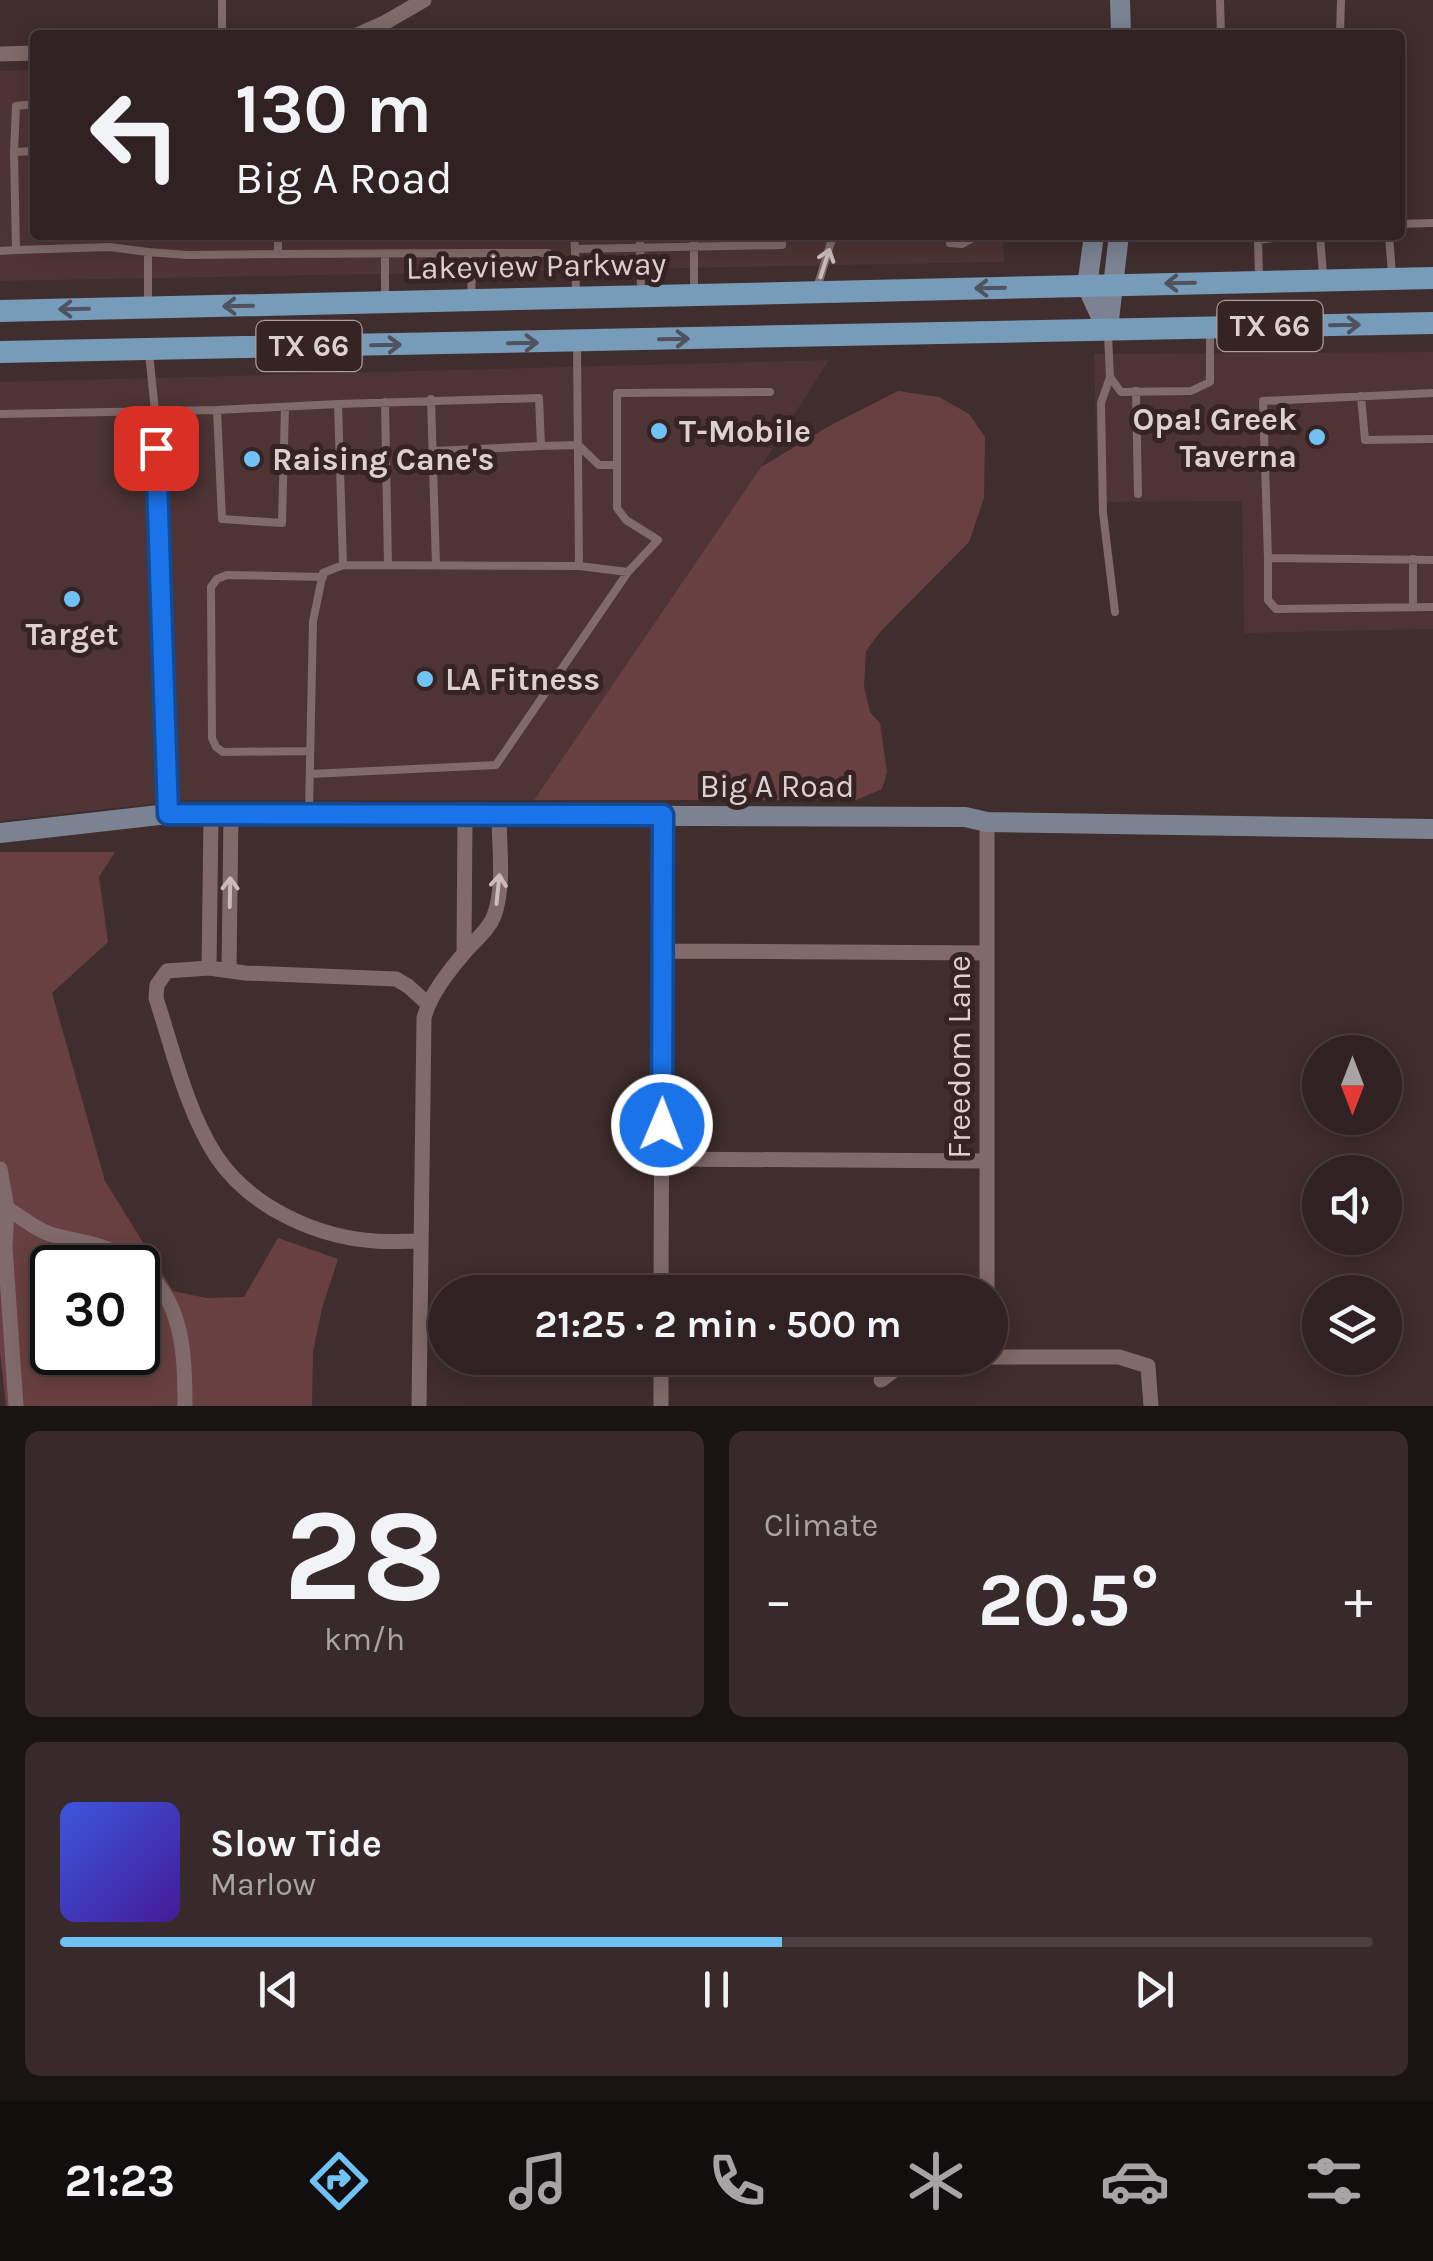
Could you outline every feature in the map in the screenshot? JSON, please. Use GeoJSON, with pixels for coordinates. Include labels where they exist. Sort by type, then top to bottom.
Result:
{"type":"FeatureCollection","features":[{"type":"Feature","properties":{"kind":"main road","name":"Lakeview Parkway"},"geometry":{"type":"LineString","coordinates":[[0,311],[1433,278]]}},
{"type":"Feature","properties":{"kind":"main road"},"geometry":{"type":"LineString","coordinates":[[576,298],[577,342]]}},
{"type":"Feature","properties":{"kind":"main road"},"geometry":{"type":"LineString","coordinates":[[148,308],[149,349]]}},
{"type":"Feature","properties":{"kind":"main road","name":"TX 66"},"geometry":{"type":"LineString","coordinates":[[0,352],[1433,322]]}},
{"type":"Feature","properties":{"kind":"street"},"geometry":{"type":"LineString","coordinates":[[368,30],[424,0]]}},
{"type":"Feature","properties":{"kind":"street"},"geometry":{"type":"LineString","coordinates":[[1120,0],[1121,30]]}},
{"type":"Feature","properties":{"kind":"street"},"geometry":{"type":"LineString","coordinates":[[0,54],[30,54]]}},
{"type":"Feature","properties":{"kind":"street"},"geometry":{"type":"LineString","coordinates":[[1093,240],[1087,286],[1108,330]]}},
{"type":"Feature","properties":{"kind":"street"},"geometry":{"type":"LineString","coordinates":[[1108,330],[1118,240]]}},
{"type":"Feature","properties":{"kind":"street","name":"Big A Road"},"geometry":{"type":"LineString","coordinates":[[0,832],[168,814],[965,816],[986,822],[1433,829]]}},
{"type":"Feature","properties":{"kind":"street"},"geometry":{"type":"LineString","coordinates":[[208,968],[221,815]]}},
{"type":"Feature","properties":{"kind":"street"},"geometry":{"type":"LineString","coordinates":[[221,815],[229,970]]}},
{"type":"Feature","properties":{"kind":"street"},"geometry":{"type":"LineString","coordinates":[[464,815],[464,953]]}},
{"type":"Feature","properties":{"kind":"street"},"geometry":{"type":"LineString","coordinates":[[419,1406],[424,1018],[428,1004],[494,916],[499,890],[499,815]]}},
{"type":"Feature","properties":{"kind":"street"},"geometry":{"type":"LineString","coordinates":[[661,1275],[663,815]]}},
{"type":"Feature","properties":{"kind":"street","name":"Freedom Lane"},"geometry":{"type":"LineString","coordinates":[[986,822],[986,1275]]}},
{"type":"Feature","properties":{"kind":"street"},"geometry":{"type":"LineString","coordinates":[[663,951],[986,953]]}},
{"type":"Feature","properties":{"kind":"street"},"geometry":{"type":"LineString","coordinates":[[421,1241],[362,1239],[330,1232],[298,1222],[248,1192],[218,1158],[192,1106],[156,998],[156,985],[167,970],[208,968],[396,979],[428,1004]]}},
{"type":"Feature","properties":{"kind":"street"},"geometry":{"type":"LineString","coordinates":[[661,1160],[986,1161]]}},
{"type":"Feature","properties":{"kind":"street"},"geometry":{"type":"LineString","coordinates":[[0,1169],[6,1208],[16,1406]]}},
{"type":"Feature","properties":{"kind":"street"},"geometry":{"type":"LineString","coordinates":[[6,1208],[49,1234],[108,1248],[146,1269],[163,1291],[178,1322],[184,1357],[185,1406]]}},
{"type":"Feature","properties":{"kind":"street"},"geometry":{"type":"LineString","coordinates":[[1008,1357],[1120,1357],[1148,1366],[1151,1406]]}},
{"type":"Feature","properties":{"kind":"street"},"geometry":{"type":"LineString","coordinates":[[661,1375],[661,1406]]}},
{"type":"Feature","properties":{"kind":"street"},"geometry":{"type":"LineString","coordinates":[[880,1380],[887,1375]]}},
{"type":"Feature","properties":{"kind":"lane"},"geometry":{"type":"LineString","coordinates":[[222,0],[222,30]]}},
{"type":"Feature","properties":{"kind":"lane"},"geometry":{"type":"LineString","coordinates":[[1220,0],[1221,30]]}},
{"type":"Feature","properties":{"kind":"lane"},"geometry":{"type":"LineString","coordinates":[[1340,30],[1341,0]]}},
{"type":"Feature","properties":{"kind":"lane"},"geometry":{"type":"LineString","coordinates":[[16,250],[16,106],[30,105]]}},
{"type":"Feature","properties":{"kind":"lane"},"geometry":{"type":"LineString","coordinates":[[14,152],[30,151]]}},
{"type":"Feature","properties":{"kind":"lane"},"geometry":{"type":"LineString","coordinates":[[1405,224],[1433,223]]}},
{"type":"Feature","properties":{"kind":"lane"},"geometry":{"type":"LineString","coordinates":[[124,240],[125,248]]}},
{"type":"Feature","properties":{"kind":"lane"},"geometry":{"type":"LineString","coordinates":[[278,240],[278,254]]}},
{"type":"Feature","properties":{"kind":"lane"},"geometry":{"type":"LineString","coordinates":[[574,240],[576,298]]}},
{"type":"Feature","properties":{"kind":"lane"},"geometry":{"type":"LineString","coordinates":[[640,240],[642,296]]}},
{"type":"Feature","properties":{"kind":"lane"},"geometry":{"type":"LineString","coordinates":[[574,249],[694,240],[782,246],[782,240]]}},
{"type":"Feature","properties":{"kind":"lane"},"geometry":{"type":"LineString","coordinates":[[694,240],[694,295]]}},
{"type":"Feature","properties":{"kind":"lane"},"geometry":{"type":"LineString","coordinates":[[815,292],[832,240]]}},
{"type":"Feature","properties":{"kind":"lane"},"geometry":{"type":"LineString","coordinates":[[950,243],[969,240]]}},
{"type":"Feature","properties":{"kind":"lane"},"geometry":{"type":"LineString","coordinates":[[1258,240],[1259,282]]}},
{"type":"Feature","properties":{"kind":"lane"},"geometry":{"type":"LineString","coordinates":[[1320,240],[1324,280]]}},
{"type":"Feature","properties":{"kind":"lane"},"geometry":{"type":"LineString","coordinates":[[1389,240],[1392,278]]}},
{"type":"Feature","properties":{"kind":"lane"},"geometry":{"type":"LineString","coordinates":[[0,250],[125,248],[188,255],[548,253]]}},
{"type":"Feature","properties":{"kind":"lane"},"geometry":{"type":"LineString","coordinates":[[148,252],[148,308]]}},
{"type":"Feature","properties":{"kind":"lane"},"geometry":{"type":"LineString","coordinates":[[471,300],[473,253]]}},
{"type":"Feature","properties":{"kind":"lane"},"geometry":{"type":"LineString","coordinates":[[385,254],[385,302]]}},
{"type":"Feature","properties":{"kind":"lane"},"geometry":{"type":"LineString","coordinates":[[1110,377],[1121,392],[1191,391],[1210,382],[1210,328]]}},
{"type":"Feature","properties":{"kind":"lane"},"geometry":{"type":"LineString","coordinates":[[1108,330],[1110,377],[1102,402],[1103,513],[1115,612]]}},
{"type":"Feature","properties":{"kind":"lane"},"geometry":{"type":"LineString","coordinates":[[577,342],[579,566]]}},
{"type":"Feature","properties":{"kind":"lane"},"geometry":{"type":"LineString","coordinates":[[149,349],[155,411],[168,814]]}},
{"type":"Feature","properties":{"kind":"lane"},"geometry":{"type":"LineString","coordinates":[[1136,391],[1138,494]]}},
{"type":"Feature","properties":{"kind":"lane"},"geometry":{"type":"LineString","coordinates":[[310,774],[496,765],[628,572],[658,540],[626,520],[618,508],[617,393],[770,392]]}},
{"type":"Feature","properties":{"kind":"lane"},"geometry":{"type":"LineString","coordinates":[[1433,393],[1262,400],[1268,600],[1276,609],[1433,607]]}},
{"type":"Feature","properties":{"kind":"lane"},"geometry":{"type":"LineString","coordinates":[[1361,396],[1365,440],[1433,439]]}},
{"type":"Feature","properties":{"kind":"lane"},"geometry":{"type":"LineString","coordinates":[[0,414],[540,398],[541,446]]}},
{"type":"Feature","properties":{"kind":"lane"},"geometry":{"type":"LineString","coordinates":[[431,400],[436,565]]}},
{"type":"Feature","properties":{"kind":"lane"},"geometry":{"type":"LineString","coordinates":[[385,402],[388,565]]}},
{"type":"Feature","properties":{"kind":"lane"},"geometry":{"type":"LineString","coordinates":[[338,404],[343,565]]}},
{"type":"Feature","properties":{"kind":"lane"},"geometry":{"type":"LineString","coordinates":[[216,410],[222,519],[282,523],[285,407]]}},
{"type":"Feature","properties":{"kind":"lane"},"geometry":{"type":"LineString","coordinates":[[433,451],[578,444],[599,465],[618,465]]}},
{"type":"Feature","properties":{"kind":"lane"},"geometry":{"type":"LineString","coordinates":[[1268,558],[1433,560]]}},
{"type":"Feature","properties":{"kind":"lane"},"geometry":{"type":"LineString","coordinates":[[1412,560],[1413,607]]}},
{"type":"Feature","properties":{"kind":"lane"},"geometry":{"type":"LineString","coordinates":[[309,815],[313,621],[323,573],[343,565],[579,566],[628,572]]}},
{"type":"Feature","properties":{"kind":"lane"},"geometry":{"type":"LineString","coordinates":[[310,751],[223,752],[216,747],[212,738],[211,587],[227,576],[322,577]]}},
{"type":"Feature","properties":{"kind":"shaded area"},"geometry":{"type":"Polygon","coordinates":[[[30,70],[30,240],[1002,240],[1004,262],[0,281],[0,71],[30,70]]]}},
{"type":"Feature","properties":{"kind":"shaded area"},"geometry":{"type":"Polygon","coordinates":[[[1433,352],[1433,629],[1244,633],[1242,501],[1098,502],[1094,354],[1433,352]]]}},
{"type":"Feature","properties":{"kind":"shaded area"},"geometry":{"type":"Polygon","coordinates":[[[829,360],[761,467],[534,800],[186,800],[0,821],[0,382],[829,360]]]}},
{"type":"Feature","properties":{"kind":"shaded area"},"geometry":{"type":"Polygon","coordinates":[[[898,391],[939,397],[969,414],[985,437],[984,498],[969,542],[866,651],[864,686],[870,712],[880,723],[887,772],[882,789],[856,800],[534,800],[761,467],[898,391]]]}},
{"type":"Feature","properties":{"kind":"shaded area"},"geometry":{"type":"Polygon","coordinates":[[[0,852],[115,852],[99,877],[108,942],[52,993],[105,1181],[145,1245],[30,1245],[30,1375],[160,1375],[160,1270],[173,1291],[206,1298],[244,1297],[278,1238],[338,1259],[313,1352],[312,1406],[6,1406],[0,1351],[0,852]]]}},
{"type":"Feature","properties":{"kind":"place","name":"T-Mobile"},"geometry":{"type":"Point","coordinates":[659,431]}},
{"type":"Feature","properties":{"kind":"place","name":"Opa! Greek Taverna"},"geometry":{"type":"Point","coordinates":[1317,437]}},
{"type":"Feature","properties":{"kind":"place","name":"Raising Cane's"},"geometry":{"type":"Point","coordinates":[252,459]}},
{"type":"Feature","properties":{"kind":"place","name":"Target"},"geometry":{"type":"Point","coordinates":[72,599]}},
{"type":"Feature","properties":{"kind":"place","name":"LA Fitness"},"geometry":{"type":"Point","coordinates":[425,679]}},
{"type":"Feature","properties":{"kind":"route"},"geometry":{"type":"LineString","coordinates":[[156,448],[168,814],[663,815],[662,1125]]}}]}
